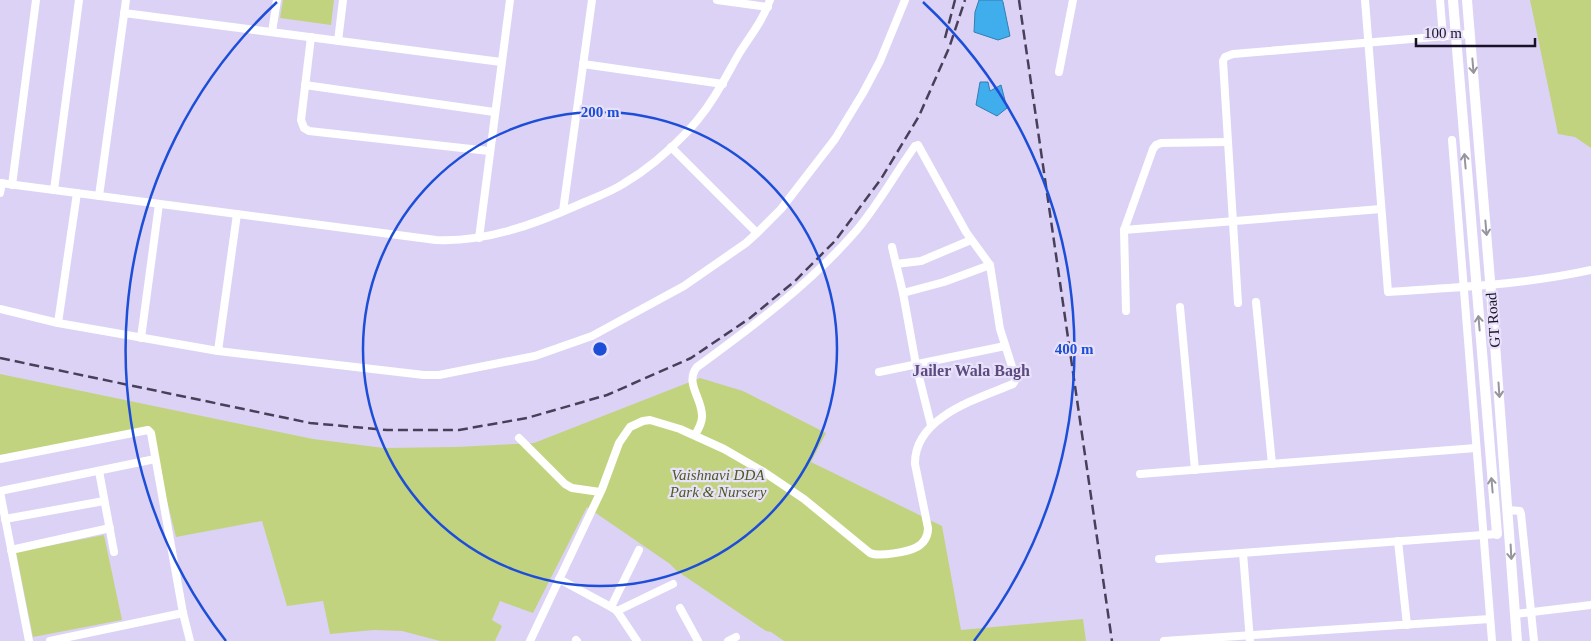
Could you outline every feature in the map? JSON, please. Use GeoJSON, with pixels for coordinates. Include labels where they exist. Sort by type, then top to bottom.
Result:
{"type":"FeatureCollection","features":[{"type":"Feature","properties":{"kind":"main road","name":"GT Road"},"geometry":{"type":"LineString","coordinates":[[1453,0],[1497,534]]}},
{"type":"Feature","properties":{"kind":"main road","name":"GT Road"},"geometry":{"type":"LineString","coordinates":[[1467,0],[1491,285],[1517,641]]}},
{"type":"Feature","properties":{"kind":"street"},"geometry":{"type":"LineString","coordinates":[[12,185],[36,0]]}},
{"type":"Feature","properties":{"kind":"street"},"geometry":{"type":"LineString","coordinates":[[54,190],[79,0]]}},
{"type":"Feature","properties":{"kind":"street"},"geometry":{"type":"LineString","coordinates":[[99,196],[126,0]]}},
{"type":"Feature","properties":{"kind":"street"},"geometry":{"type":"LineString","coordinates":[[272,32],[277,0]]}},
{"type":"Feature","properties":{"kind":"street"},"geometry":{"type":"LineString","coordinates":[[338,41],[343,0]]}},
{"type":"Feature","properties":{"kind":"street"},"geometry":{"type":"LineString","coordinates":[[479,238],[510,0]]}},
{"type":"Feature","properties":{"kind":"street"},"geometry":{"type":"LineString","coordinates":[[563,212],[592,0]]}},
{"type":"Feature","properties":{"kind":"street"},"geometry":{"type":"LineString","coordinates":[[0,193],[1,183],[436,240],[479,238],[530,225],[621,185],[653,163],[688,131],[723,84],[740,52],[761,21],[769,3],[718,0]]}},
{"type":"Feature","properties":{"kind":"street"},"geometry":{"type":"LineString","coordinates":[[0,309],[58,323],[218,350],[424,375],[438,375],[529,358],[572,344],[605,330],[684,286],[758,234],[781,209],[834,139],[863,93],[880,61],[905,0]]}},
{"type":"Feature","properties":{"kind":"street"},"geometry":{"type":"LineString","coordinates":[[1059,72],[1073,0]]}},
{"type":"Feature","properties":{"kind":"street"},"geometry":{"type":"LineString","coordinates":[[1365,0],[1388,292],[1491,285],[1555,277],[1591,270]]}},
{"type":"Feature","properties":{"kind":"street"},"geometry":{"type":"LineString","coordinates":[[1440,0],[1443,37]]}},
{"type":"Feature","properties":{"kind":"street"},"geometry":{"type":"LineString","coordinates":[[124,13],[501,62]]}},
{"type":"Feature","properties":{"kind":"street"},"geometry":{"type":"LineString","coordinates":[[1238,303],[1223,61],[1228,55],[1470,34]]}},
{"type":"Feature","properties":{"kind":"street"},"geometry":{"type":"LineString","coordinates":[[311,37],[301,124],[304,128],[309,131],[489,152]]}},
{"type":"Feature","properties":{"kind":"street"},"geometry":{"type":"LineString","coordinates":[[583,64],[723,84]]}},
{"type":"Feature","properties":{"kind":"street"},"geometry":{"type":"LineString","coordinates":[[305,85],[494,112]]}},
{"type":"Feature","properties":{"kind":"street"},"geometry":{"type":"LineString","coordinates":[[1452,140],[1492,641]]}},
{"type":"Feature","properties":{"kind":"street"},"geometry":{"type":"LineString","coordinates":[[1126,311],[1124,230],[1156,146],[1161,143],[1227,142]]}},
{"type":"Feature","properties":{"kind":"street"},"geometry":{"type":"LineString","coordinates":[[530,641],[600,492],[619,443],[630,427],[650,420],[695,436],[724,449],[764,472],[804,499],[870,553],[880,556],[916,548],[927,537],[928,528],[915,459],[920,442],[931,425],[946,414],[1015,382],[1016,376],[1000,329],[990,265],[971,240],[918,145],[916,145],[857,229],[833,256],[751,327],[696,367],[691,382],[700,403],[702,416],[695,436]]}},
{"type":"Feature","properties":{"kind":"street"},"geometry":{"type":"LineString","coordinates":[[671,147],[758,234]]}},
{"type":"Feature","properties":{"kind":"street"},"geometry":{"type":"LineString","coordinates":[[58,323],[77,193]]}},
{"type":"Feature","properties":{"kind":"street"},"geometry":{"type":"LineString","coordinates":[[141,338],[159,204]]}},
{"type":"Feature","properties":{"kind":"street"},"geometry":{"type":"LineString","coordinates":[[1124,230],[1381,209]]}},
{"type":"Feature","properties":{"kind":"street"},"geometry":{"type":"LineString","coordinates":[[218,350],[237,214]]}},
{"type":"Feature","properties":{"kind":"street"},"geometry":{"type":"LineString","coordinates":[[896,264],[921,261],[971,240]]}},
{"type":"Feature","properties":{"kind":"street"},"geometry":{"type":"LineString","coordinates":[[892,247],[903,292],[916,364],[931,425]]}},
{"type":"Feature","properties":{"kind":"street"},"geometry":{"type":"LineString","coordinates":[[903,292],[944,282],[990,265]]}},
{"type":"Feature","properties":{"kind":"street"},"geometry":{"type":"LineString","coordinates":[[1256,302],[1272,464]]}},
{"type":"Feature","properties":{"kind":"street"},"geometry":{"type":"LineString","coordinates":[[1180,307],[1195,470]]}},
{"type":"Feature","properties":{"kind":"street"},"geometry":{"type":"LineString","coordinates":[[879,372],[1005,346]]}},
{"type":"Feature","properties":{"kind":"street"},"geometry":{"type":"LineString","coordinates":[[0,459],[145,429],[148,430],[151,433],[154,459],[189,641]]}},
{"type":"Feature","properties":{"kind":"street"},"geometry":{"type":"LineString","coordinates":[[519,438],[564,484],[572,488],[600,492]]}},
{"type":"Feature","properties":{"kind":"street"},"geometry":{"type":"LineString","coordinates":[[1140,474],[1476,448]]}},
{"type":"Feature","properties":{"kind":"street"},"geometry":{"type":"LineString","coordinates":[[29,641],[0,491],[154,459]]}},
{"type":"Feature","properties":{"kind":"street"},"geometry":{"type":"LineString","coordinates":[[99,471],[114,552]]}},
{"type":"Feature","properties":{"kind":"street"},"geometry":{"type":"LineString","coordinates":[[5,519],[104,501]]}},
{"type":"Feature","properties":{"kind":"street"},"geometry":{"type":"LineString","coordinates":[[1508,510],[1517,511],[1521,514],[1534,641]]}},
{"type":"Feature","properties":{"kind":"street"},"geometry":{"type":"LineString","coordinates":[[11,550],[110,528]]}},
{"type":"Feature","properties":{"kind":"street"},"geometry":{"type":"LineString","coordinates":[[1159,559],[1497,534]]}},
{"type":"Feature","properties":{"kind":"street"},"geometry":{"type":"LineString","coordinates":[[1398,541],[1407,625]]}},
{"type":"Feature","properties":{"kind":"street"},"geometry":{"type":"LineString","coordinates":[[614,609],[639,550]]}},
{"type":"Feature","properties":{"kind":"street"},"geometry":{"type":"LineString","coordinates":[[1243,553],[1249,638]]}},
{"type":"Feature","properties":{"kind":"street"},"geometry":{"type":"LineString","coordinates":[[559,580],[614,609],[637,641]]}},
{"type":"Feature","properties":{"kind":"street"},"geometry":{"type":"LineString","coordinates":[[614,609],[673,584]]}},
{"type":"Feature","properties":{"kind":"street"},"geometry":{"type":"LineString","coordinates":[[1515,614],[1591,605]]}},
{"type":"Feature","properties":{"kind":"street"},"geometry":{"type":"LineString","coordinates":[[680,608],[698,641]]}},
{"type":"Feature","properties":{"kind":"street"},"geometry":{"type":"LineString","coordinates":[[50,641],[183,613]]}},
{"type":"Feature","properties":{"kind":"street"},"geometry":{"type":"LineString","coordinates":[[1164,641],[1249,638],[1490,619]]}},
{"type":"Feature","properties":{"kind":"street"},"geometry":{"type":"LineString","coordinates":[[728,641],[736,637]]}},
{"type":"Feature","properties":{"kind":"green space"},"geometry":{"type":"Polygon","coordinates":[[[283,0],[334,0],[331,25],[280,18],[283,0]]]}},
{"type":"Feature","properties":{"kind":"green space"},"geometry":{"type":"Polygon","coordinates":[[[1530,0],[1591,0],[1591,148],[1575,137],[1558,134],[1530,0]]]}},
{"type":"Feature","properties":{"kind":"green space","name":"Vaishnavi DDA Park & Nursery"},"geometry":{"type":"Polygon","coordinates":[[[0,374],[313,439],[384,448],[534,443],[700,378],[743,391],[826,433],[811,462],[942,526],[961,630],[1083,619],[1086,641],[784,641],[677,571],[670,564],[587,507],[533,613],[500,601],[492,620],[502,626],[495,641],[440,641],[402,631],[374,630],[330,634],[323,601],[287,606],[262,521],[176,537],[150,432],[0,455],[0,374]]]}},
{"type":"Feature","properties":{"kind":"green space"},"geometry":{"type":"Polygon","coordinates":[[[104,535],[122,620],[33,637],[16,552],[104,535]]]}},
{"type":"Feature","properties":{"kind":"water"},"geometry":{"type":"Polygon","coordinates":[[[979,0],[1002,0],[1010,36],[998,40],[974,32],[975,12],[979,0]]]}},
{"type":"Feature","properties":{"kind":"water"},"geometry":{"type":"Polygon","coordinates":[[[980,82],[988,82],[990,91],[1001,85],[1007,108],[997,116],[976,105],[980,82]]]}},
{"type":"Feature","properties":{"kind":"railway"},"geometry":{"type":"LineString","coordinates":[[945,38],[955,0]]}},
{"type":"Feature","properties":{"kind":"railway"},"geometry":{"type":"LineString","coordinates":[[0,358],[310,423],[387,430],[459,430],[527,418],[607,395],[691,358],[750,318],[795,281],[835,241],[881,179],[919,116],[949,48],[965,0]]}},
{"type":"Feature","properties":{"kind":"railway"},"geometry":{"type":"LineString","coordinates":[[1019,0],[1112,641]]}},
{"type":"Feature","properties":{"kind":"district","name":"Jailer Wala Bagh"},"geometry":{"type":"Point","coordinates":[971,370]}}]}
